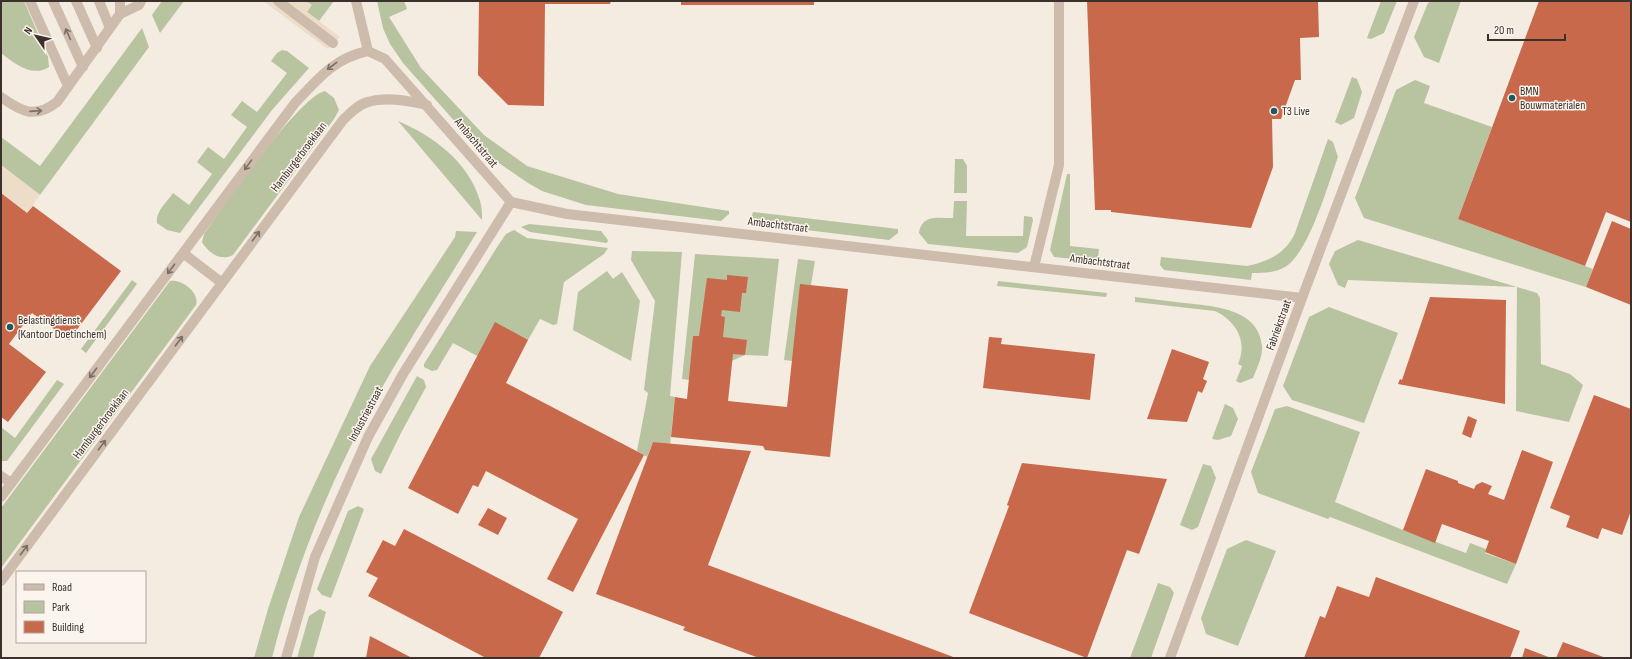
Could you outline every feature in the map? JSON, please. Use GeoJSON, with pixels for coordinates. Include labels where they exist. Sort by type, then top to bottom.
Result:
{"type":"FeatureCollection","features":[{"type":"Feature","properties":{"kind":"street"},"geometry":{"type":"LineString","coordinates":[[30,1],[68,86]]}},
{"type":"Feature","properties":{"kind":"street"},"geometry":{"type":"LineString","coordinates":[[53,1],[82,67]]}},
{"type":"Feature","properties":{"kind":"street"},"geometry":{"type":"LineString","coordinates":[[76,1],[96,48]]}},
{"type":"Feature","properties":{"kind":"street"},"geometry":{"type":"LineString","coordinates":[[99,1],[110,28]]}},
{"type":"Feature","properties":{"kind":"street"},"geometry":{"type":"LineString","coordinates":[[120,1],[120,14]]}},
{"type":"Feature","properties":{"kind":"street"},"geometry":{"type":"LineString","coordinates":[[1,97],[14,106],[27,112],[46,110],[57,102],[120,14],[138,5],[141,1]]}},
{"type":"Feature","properties":{"kind":"street"},"geometry":{"type":"LineString","coordinates":[[278,1],[320,28],[333,43]]}},
{"type":"Feature","properties":{"kind":"street"},"geometry":{"type":"LineString","coordinates":[[1,497],[295,103],[326,71],[339,61],[353,54],[368,51],[356,1]]}},
{"type":"Feature","properties":{"kind":"street"},"geometry":{"type":"LineString","coordinates":[[1034,267],[1059,165],[1059,1]]}},
{"type":"Feature","properties":{"kind":"street","name":"Fabriekstraat"},"geometry":{"type":"LineString","coordinates":[[1170,658],[1302,298],[1414,1]]}},
{"type":"Feature","properties":{"kind":"street","name":"Ambachtstraat"},"geometry":{"type":"LineString","coordinates":[[368,51],[385,59],[511,202],[567,214],[1302,298]]}},
{"type":"Feature","properties":{"kind":"street","name":"Hamburgerbroeklaan"},"geometry":{"type":"LineString","coordinates":[[1,581],[338,126],[351,112],[368,102],[401,99],[427,105]]}},
{"type":"Feature","properties":{"kind":"street","name":"Industriestraat"},"geometry":{"type":"LineString","coordinates":[[286,658],[315,557],[368,438],[403,374],[511,202]]}},
{"type":"Feature","properties":{"kind":"street"},"geometry":{"type":"LineString","coordinates":[[183,253],[222,283]]}},
{"type":"Feature","properties":{"kind":"street"},"geometry":{"type":"LineString","coordinates":[[1,476],[11,483]]}},
{"type":"Feature","properties":{"kind":"green space"},"geometry":{"type":"Polygon","coordinates":[[[1,1],[24,1],[48,57],[49,67],[43,70],[30,70],[17,65],[1,53],[1,1]]]}},
{"type":"Feature","properties":{"kind":"green space"},"geometry":{"type":"Polygon","coordinates":[[[162,1],[184,1],[160,33],[152,15],[162,1]]]}},
{"type":"Feature","properties":{"kind":"green space"},"geometry":{"type":"Polygon","coordinates":[[[306,1],[334,1],[319,21],[307,12],[306,1]]]}},
{"type":"Feature","properties":{"kind":"green space"},"geometry":{"type":"Polygon","coordinates":[[[377,1],[404,1],[407,9],[389,17],[421,68],[484,135],[527,166],[618,194],[729,211],[729,214],[721,221],[586,205],[542,191],[528,183],[480,150],[403,63],[390,44],[383,28],[377,1]]]}},
{"type":"Feature","properties":{"kind":"green space"},"geometry":{"type":"Polygon","coordinates":[[[1381,1],[1397,1],[1384,33],[1371,39],[1367,38],[1381,1]]]}},
{"type":"Feature","properties":{"kind":"green space"},"geometry":{"type":"Polygon","coordinates":[[[1433,1],[1461,1],[1439,63],[1424,57],[1414,37],[1428,3],[1433,1]]]}},
{"type":"Feature","properties":{"kind":"green space"},"geometry":{"type":"Polygon","coordinates":[[[142,28],[149,47],[40,195],[1,165],[1,137],[40,166],[142,28]]]}},
{"type":"Feature","properties":{"kind":"green space"},"geometry":{"type":"Polygon","coordinates":[[[282,50],[287,51],[309,68],[272,110],[180,233],[167,230],[157,223],[157,219],[162,207],[173,193],[189,205],[212,174],[197,162],[208,147],[224,159],[247,127],[231,115],[242,101],[257,112],[287,73],[271,61],[277,53],[282,50]]]}},
{"type":"Feature","properties":{"kind":"green space"},"geometry":{"type":"Polygon","coordinates":[[[1352,77],[1357,79],[1362,92],[1354,118],[1341,125],[1335,122],[1352,77]]]}},
{"type":"Feature","properties":{"kind":"green space"},"geometry":{"type":"Polygon","coordinates":[[[1415,80],[1430,86],[1424,103],[1492,127],[1458,219],[1593,269],[1586,287],[1364,218],[1355,198],[1396,90],[1415,80]]]}},
{"type":"Feature","properties":{"kind":"green space"},"geometry":{"type":"Polygon","coordinates":[[[325,91],[334,98],[339,110],[334,119],[233,255],[228,257],[219,257],[215,255],[202,242],[204,234],[280,132],[313,98],[325,91]]]}},
{"type":"Feature","properties":{"kind":"green space"},"geometry":{"type":"Polygon","coordinates":[[[398,121],[424,134],[448,152],[458,163],[475,187],[481,203],[482,220],[398,121]]]}},
{"type":"Feature","properties":{"kind":"green space"},"geometry":{"type":"Polygon","coordinates":[[[1328,139],[1333,142],[1338,157],[1310,233],[1294,259],[1285,267],[1273,272],[1252,273],[1251,280],[1164,270],[1160,265],[1161,257],[1247,266],[1276,256],[1287,246],[1295,233],[1328,139]]]}},
{"type":"Feature","properties":{"kind":"green space"},"geometry":{"type":"Polygon","coordinates":[[[955,159],[963,159],[967,166],[967,193],[954,193],[955,159]]]}},
{"type":"Feature","properties":{"kind":"green space"},"geometry":{"type":"Polygon","coordinates":[[[1067,174],[1070,174],[1070,246],[1099,249],[1098,258],[1093,261],[1054,257],[1050,250],[1067,174]]]}},
{"type":"Feature","properties":{"kind":"green space"},"geometry":{"type":"Polygon","coordinates":[[[954,201],[967,201],[966,236],[1023,236],[1024,216],[1032,217],[1033,220],[1027,247],[1018,253],[928,244],[919,233],[923,223],[932,218],[953,218],[954,201]]]}},
{"type":"Feature","properties":{"kind":"green space"},"geometry":{"type":"Polygon","coordinates":[[[753,212],[898,229],[898,233],[889,240],[756,224],[751,219],[753,212]]]}},
{"type":"Feature","properties":{"kind":"green space"},"geometry":{"type":"Polygon","coordinates":[[[529,224],[601,231],[608,240],[607,243],[530,232],[521,227],[529,224]]]}},
{"type":"Feature","properties":{"kind":"green space"},"geometry":{"type":"Polygon","coordinates":[[[514,230],[527,238],[608,248],[604,254],[564,282],[557,324],[553,325],[540,319],[528,340],[481,358],[453,343],[437,370],[432,371],[424,367],[424,364],[499,244],[506,234],[514,230]]]}},
{"type":"Feature","properties":{"kind":"green space"},"geometry":{"type":"Polygon","coordinates":[[[456,231],[477,232],[387,379],[343,461],[315,526],[291,592],[272,658],[254,658],[268,609],[299,517],[370,366],[455,237],[456,231]]]}},
{"type":"Feature","properties":{"kind":"green space"},"geometry":{"type":"Polygon","coordinates":[[[1358,240],[1517,287],[1348,280],[1345,288],[1338,285],[1329,264],[1335,251],[1358,240]]]}},
{"type":"Feature","properties":{"kind":"green space"},"geometry":{"type":"Polygon","coordinates":[[[632,251],[682,252],[670,396],[675,397],[670,444],[653,442],[647,457],[637,451],[648,393],[644,390],[655,301],[631,260],[632,251]]]}},
{"type":"Feature","properties":{"kind":"green space"},"geometry":{"type":"Polygon","coordinates":[[[695,254],[779,259],[768,356],[745,355],[689,380],[682,379],[695,254]]]}},
{"type":"Feature","properties":{"kind":"green space"},"geometry":{"type":"Polygon","coordinates":[[[798,259],[815,261],[811,285],[792,361],[784,360],[798,259]]]}},
{"type":"Feature","properties":{"kind":"green space"},"geometry":{"type":"Polygon","coordinates":[[[607,271],[613,279],[622,272],[640,301],[631,361],[573,330],[578,292],[607,271]]]}},
{"type":"Feature","properties":{"kind":"green space"},"geometry":{"type":"Polygon","coordinates":[[[132,280],[137,284],[86,353],[81,349],[132,280]]]}},
{"type":"Feature","properties":{"kind":"green space"},"geometry":{"type":"Polygon","coordinates":[[[170,281],[180,282],[189,288],[197,300],[196,305],[1,568],[1,508],[170,281]]]}},
{"type":"Feature","properties":{"kind":"green space"},"geometry":{"type":"Polygon","coordinates":[[[998,281],[1107,293],[1106,297],[997,286],[998,281]]]}},
{"type":"Feature","properties":{"kind":"green space"},"geometry":{"type":"Polygon","coordinates":[[[1517,287],[1537,293],[1540,298],[1541,364],[1570,374],[1583,385],[1569,422],[1516,411],[1517,287]]]}},
{"type":"Feature","properties":{"kind":"green space"},"geometry":{"type":"Polygon","coordinates":[[[1135,297],[1220,308],[1243,316],[1259,333],[1262,346],[1261,358],[1253,378],[1240,383],[1236,381],[1242,366],[1238,364],[1241,356],[1241,340],[1234,326],[1222,315],[1215,311],[1135,302],[1135,297]]]}},
{"type":"Feature","properties":{"kind":"green space"},"geometry":{"type":"Polygon","coordinates":[[[1329,307],[1398,333],[1364,423],[1292,400],[1283,386],[1309,317],[1329,307]]]}},
{"type":"Feature","properties":{"kind":"green space"},"geometry":{"type":"Polygon","coordinates":[[[417,376],[424,380],[426,387],[381,474],[375,471],[371,459],[417,376]]]}},
{"type":"Feature","properties":{"kind":"green space"},"geometry":{"type":"Polygon","coordinates":[[[57,380],[64,384],[7,461],[1,461],[1,427],[15,438],[57,380]]]}},
{"type":"Feature","properties":{"kind":"green space"},"geometry":{"type":"Polygon","coordinates":[[[1225,404],[1233,408],[1238,419],[1231,436],[1218,440],[1212,439],[1225,404]]]}},
{"type":"Feature","properties":{"kind":"green space"},"geometry":{"type":"Polygon","coordinates":[[[1287,406],[1360,432],[1335,502],[1403,530],[1466,553],[1470,543],[1486,549],[1485,553],[1516,564],[1507,584],[1330,517],[1328,519],[1258,493],[1251,472],[1275,409],[1287,406]]]}},
{"type":"Feature","properties":{"kind":"green space"},"geometry":{"type":"Polygon","coordinates":[[[1203,464],[1211,466],[1216,478],[1198,527],[1192,530],[1180,525],[1203,464]]]}},
{"type":"Feature","properties":{"kind":"green space"},"geometry":{"type":"Polygon","coordinates":[[[358,506],[364,509],[331,598],[322,595],[317,589],[348,511],[358,506]]]}},
{"type":"Feature","properties":{"kind":"green space"},"geometry":{"type":"Polygon","coordinates":[[[1246,540],[1276,551],[1238,646],[1206,634],[1201,618],[1227,549],[1246,540]]]}},
{"type":"Feature","properties":{"kind":"green space"},"geometry":{"type":"Polygon","coordinates":[[[1158,583],[1170,587],[1174,593],[1151,658],[1130,658],[1158,583]]]}},
{"type":"Feature","properties":{"kind":"green space"},"geometry":{"type":"Polygon","coordinates":[[[320,609],[326,612],[313,658],[297,658],[309,616],[320,609]]]}},
{"type":"Feature","properties":{"kind":"shaded area"},"geometry":{"type":"Polygon","coordinates":[[[263,1],[306,1],[312,5],[307,12],[340,37],[328,49],[263,1]]]}},
{"type":"Feature","properties":{"kind":"shaded area"},"geometry":{"type":"Polygon","coordinates":[[[1,165],[40,195],[27,213],[1,193],[1,165]]]}},
{"type":"Feature","properties":{"kind":"building"},"geometry":{"type":"Polygon","coordinates":[[[479,1],[611,1],[610,4],[545,4],[544,106],[508,105],[478,75],[479,1]]]}},
{"type":"Feature","properties":{"kind":"building"},"geometry":{"type":"Polygon","coordinates":[[[681,1],[814,1],[814,5],[681,5],[681,1]]]}},
{"type":"Feature","properties":{"kind":"building"},"geometry":{"type":"Polygon","coordinates":[[[1087,1],[1318,1],[1319,37],[1300,38],[1301,80],[1295,80],[1281,119],[1272,119],[1273,167],[1251,228],[1111,212],[1111,210],[1095,210],[1087,1]]]}},
{"type":"Feature","properties":{"kind":"building"},"geometry":{"type":"Polygon","coordinates":[[[1539,1],[1631,1],[1631,222],[1606,212],[1585,266],[1458,219],[1539,1]]]}},
{"type":"Feature","properties":{"kind":"building"},"geometry":{"type":"Polygon","coordinates":[[[1,193],[27,213],[33,206],[121,271],[69,340],[32,313],[9,344],[46,372],[8,422],[1,417],[1,193]]]}},
{"type":"Feature","properties":{"kind":"building"},"geometry":{"type":"Polygon","coordinates":[[[1612,221],[1631,229],[1631,305],[1586,287],[1612,221]]]}},
{"type":"Feature","properties":{"kind":"building"},"geometry":{"type":"Polygon","coordinates":[[[727,275],[748,277],[746,293],[742,293],[740,312],[722,310],[721,316],[725,317],[723,337],[747,340],[745,355],[733,354],[728,401],[787,407],[800,284],[848,289],[830,457],[765,450],[763,446],[671,437],[675,397],[687,399],[693,336],[699,336],[707,278],[727,280],[727,275]]]}},
{"type":"Feature","properties":{"kind":"building"},"geometry":{"type":"Polygon","coordinates":[[[1430,297],[1506,300],[1505,404],[1398,384],[1400,379],[1402,380],[1430,297]]]}},
{"type":"Feature","properties":{"kind":"building"},"geometry":{"type":"Polygon","coordinates":[[[495,322],[528,340],[506,383],[644,455],[573,592],[547,579],[578,519],[486,471],[478,487],[473,485],[458,514],[408,488],[495,322]]]}},
{"type":"Feature","properties":{"kind":"building"},"geometry":{"type":"Polygon","coordinates":[[[989,337],[1002,338],[1001,344],[1095,354],[1090,400],[983,388],[989,337]]]}},
{"type":"Feature","properties":{"kind":"building"},"geometry":{"type":"Polygon","coordinates":[[[1172,349],[1209,362],[1203,379],[1207,381],[1202,393],[1198,391],[1187,422],[1147,419],[1172,349]]]}},
{"type":"Feature","properties":{"kind":"building"},"geometry":{"type":"Polygon","coordinates":[[[1594,395],[1631,409],[1631,511],[1622,535],[1602,528],[1598,539],[1566,527],[1570,516],[1550,508],[1594,395]]]}},
{"type":"Feature","properties":{"kind":"building"},"geometry":{"type":"Polygon","coordinates":[[[1468,416],[1477,420],[1471,438],[1462,434],[1468,416]]]}},
{"type":"Feature","properties":{"kind":"building"},"geometry":{"type":"Polygon","coordinates":[[[653,442],[751,451],[708,565],[956,658],[759,658],[683,630],[685,627],[596,594],[653,442]]]}},
{"type":"Feature","properties":{"kind":"building"},"geometry":{"type":"Polygon","coordinates":[[[1522,450],[1553,462],[1516,564],[1485,552],[1489,541],[1442,524],[1435,543],[1403,530],[1426,469],[1458,481],[1458,483],[1474,489],[1476,485],[1482,482],[1492,486],[1488,494],[1504,500],[1522,450]]]}},
{"type":"Feature","properties":{"kind":"building"},"geometry":{"type":"Polygon","coordinates":[[[1022,463],[1167,479],[1139,554],[1127,550],[1087,658],[969,613],[1009,506],[1007,505],[1022,463]]]}},
{"type":"Feature","properties":{"kind":"building"},"geometry":{"type":"Polygon","coordinates":[[[488,508],[507,518],[498,535],[478,525],[488,508]]]}},
{"type":"Feature","properties":{"kind":"building"},"geometry":{"type":"Polygon","coordinates":[[[404,529],[563,612],[539,658],[486,658],[368,596],[378,578],[366,572],[383,540],[395,546],[404,529]]]}},
{"type":"Feature","properties":{"kind":"building"},"geometry":{"type":"Polygon","coordinates":[[[1376,577],[1520,631],[1510,658],[1304,658],[1320,616],[1325,618],[1337,586],[1369,597],[1376,577]]]}},
{"type":"Feature","properties":{"kind":"building"},"geometry":{"type":"Polygon","coordinates":[[[370,636],[412,658],[366,658],[370,636]]]}},
{"type":"Feature","properties":{"kind":"building"},"geometry":{"type":"Polygon","coordinates":[[[1563,642],[1606,658],[1556,658],[1563,642]]]}},
{"type":"Feature","properties":{"kind":"building"},"geometry":{"type":"Polygon","coordinates":[[[1525,648],[1551,658],[1522,658],[1525,648]]]}},
{"type":"Feature","properties":{"kind":"place","name":"BMN Bouwmaterialen"},"geometry":{"type":"Point","coordinates":[1512,98]}},
{"type":"Feature","properties":{"kind":"place","name":"T3 Live"},"geometry":{"type":"Point","coordinates":[1274,111]}},
{"type":"Feature","properties":{"kind":"place","name":"Belastingdienst (Kantoor Doetinchem)"},"geometry":{"type":"Point","coordinates":[10,327]}}]}
